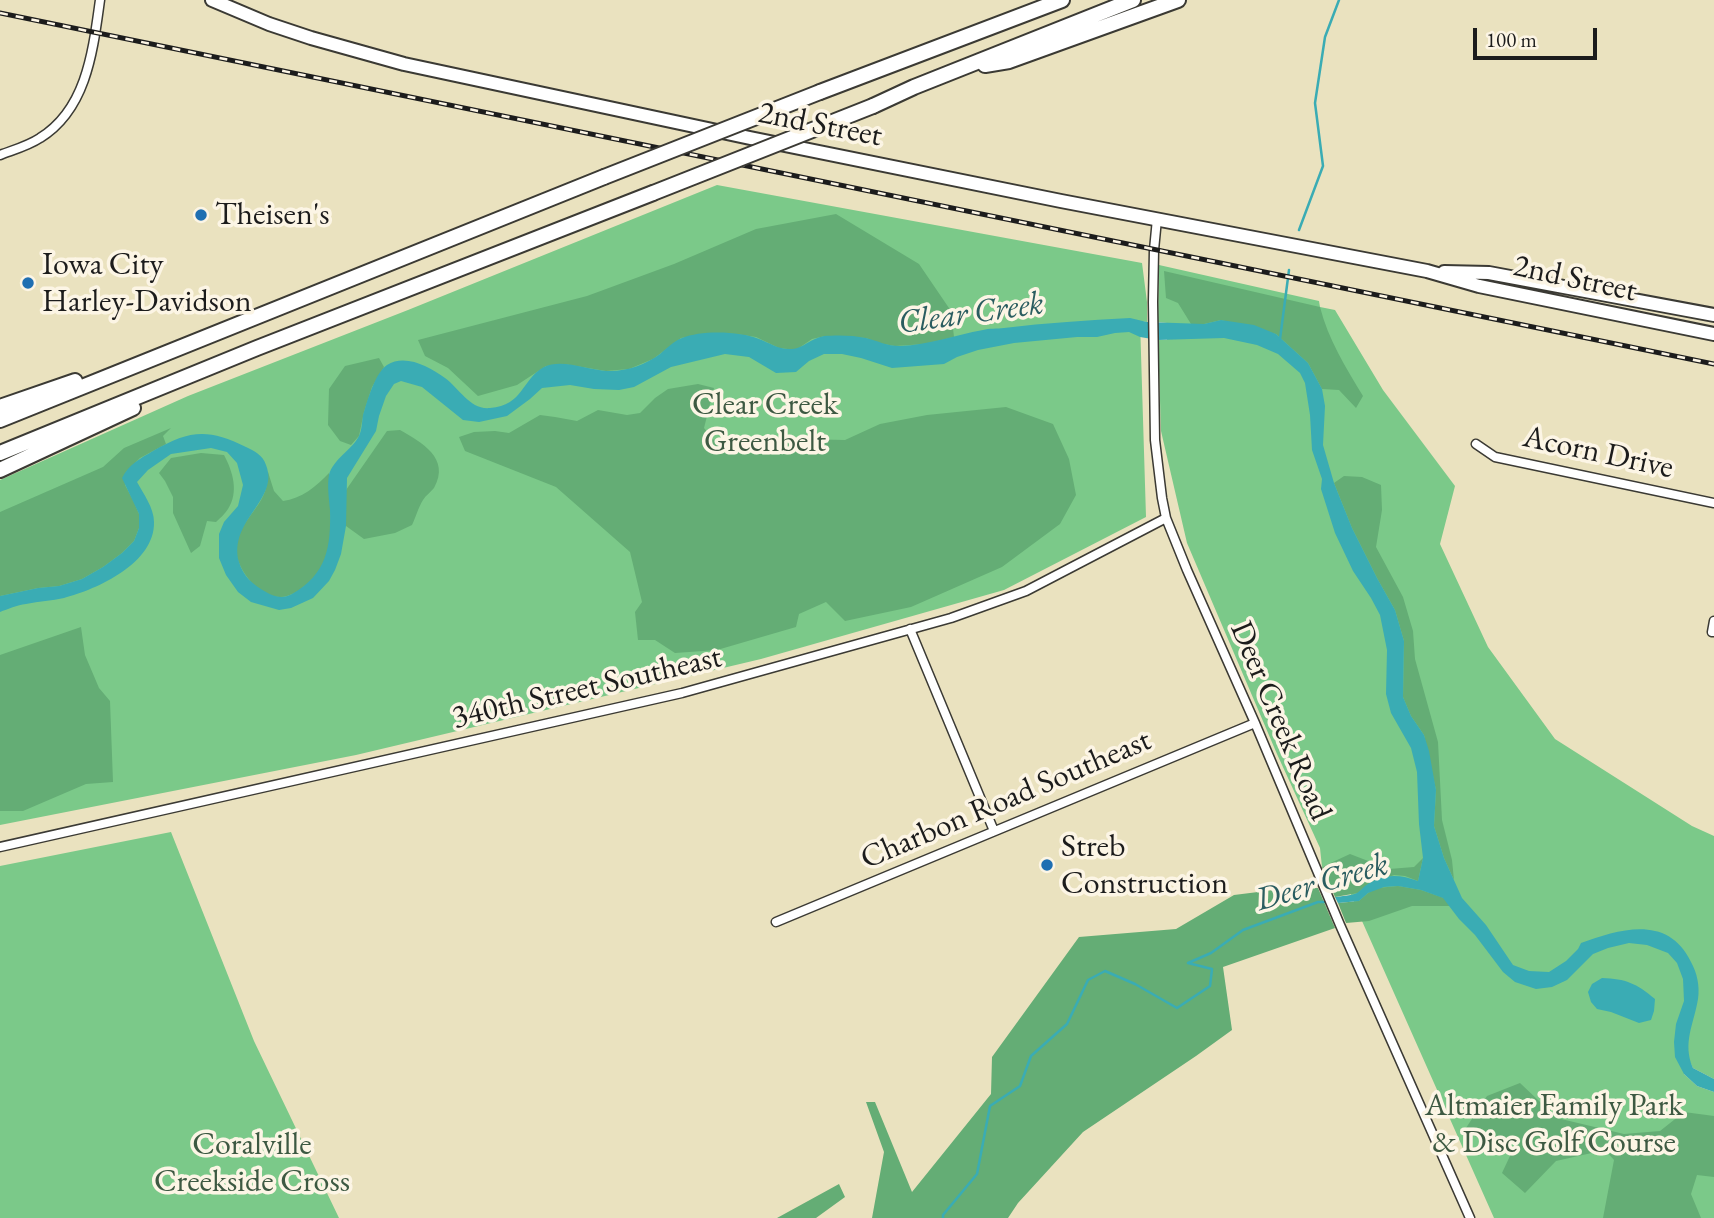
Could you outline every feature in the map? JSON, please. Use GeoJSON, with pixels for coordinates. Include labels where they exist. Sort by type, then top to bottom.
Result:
{"type":"FeatureCollection","features":[{"type":"Feature","properties":{"kind":"highway"},"geometry":{"type":"LineString","coordinates":[[0,421],[604,177],[1062,0]]}},
{"type":"Feature","properties":{"kind":"highway"},"geometry":{"type":"LineString","coordinates":[[0,453],[1133,0]]}},
{"type":"Feature","properties":{"kind":"highway"},"geometry":{"type":"LineString","coordinates":[[960,69],[1009,61],[1178,0]]}},
{"type":"Feature","properties":{"kind":"highway"},"geometry":{"type":"LineString","coordinates":[[0,407],[255,318]]}},
{"type":"Feature","properties":{"kind":"highway"},"geometry":{"type":"LineString","coordinates":[[0,470],[257,348]]}},
{"type":"Feature","properties":{"kind":"main road","name":"2nd Street"},"geometry":{"type":"LineString","coordinates":[[212,0],[300,35],[404,64],[750,138],[1427,271],[1479,286],[1714,334]]}},
{"type":"Feature","properties":{"kind":"main road","name":"2nd Street"},"geometry":{"type":"LineString","coordinates":[[1427,271],[1489,273],[1714,315]]}},
{"type":"Feature","properties":{"kind":"street"},"geometry":{"type":"LineString","coordinates":[[0,155],[40,139],[54,127],[75,101],[84,84],[89,65],[100,0]]}},
{"type":"Feature","properties":{"kind":"street","name":"Deer Creek Road"},"geometry":{"type":"LineString","coordinates":[[1157,219],[1152,361],[1154,440],[1166,518],[1323,886],[1470,1218]]}},
{"type":"Feature","properties":{"kind":"street","name":"Acorn Drive"},"geometry":{"type":"LineString","coordinates":[[1476,443],[1495,457],[1714,502]]}},
{"type":"Feature","properties":{"kind":"street","name":"340th Street Southeast"},"geometry":{"type":"LineString","coordinates":[[0,847],[682,693],[951,618],[1026,591],[1166,518]]}},
{"type":"Feature","properties":{"kind":"street"},"geometry":{"type":"LineString","coordinates":[[1713,632],[1714,621]]}},
{"type":"Feature","properties":{"kind":"street"},"geometry":{"type":"LineString","coordinates":[[910,629],[995,831]]}},
{"type":"Feature","properties":{"kind":"street","name":"Charbon Road Southeast"},"geometry":{"type":"LineString","coordinates":[[776,922],[1255,723]]}},
{"type":"Feature","properties":{"kind":"green space","name":"Clear Creek Greenbelt"},"geometry":{"type":"Polygon","coordinates":[[[717,185],[1142,263],[1147,302],[1147,322],[1140,321],[1146,517],[1004,590],[761,659],[356,755],[0,825],[0,480],[188,396],[717,185]]]}},
{"type":"Feature","properties":{"kind":"green space"},"geometry":{"type":"Polygon","coordinates":[[[836,214],[919,264],[951,311],[954,337],[925,344],[895,346],[866,338],[825,336],[812,339],[796,350],[779,348],[756,337],[710,333],[681,338],[653,359],[629,369],[606,371],[564,364],[546,366],[517,385],[478,396],[448,368],[425,356],[418,340],[587,296],[674,264],[756,229],[836,214]]]}},
{"type":"Feature","properties":{"kind":"green space","name":"Altmaier Family Park & Disc Golf Course"},"geometry":{"type":"Polygon","coordinates":[[[1159,265],[1319,301],[1320,307],[1335,310],[1383,390],[1455,486],[1440,544],[1488,647],[1555,739],[1692,826],[1714,836],[1714,1079],[1693,1068],[1688,1058],[1684,1074],[1697,1086],[1714,1092],[1714,1218],[1494,1218],[1337,861],[1322,867],[1320,848],[1187,543],[1161,431],[1158,340],[1167,340],[1167,323],[1158,322],[1159,265]]]}},
{"type":"Feature","properties":{"kind":"green space"},"geometry":{"type":"Polygon","coordinates":[[[1164,271],[1320,307],[1333,342],[1363,396],[1356,408],[1339,390],[1322,389],[1308,363],[1276,334],[1221,320],[1191,324],[1178,303],[1166,298],[1164,271]]]}},
{"type":"Feature","properties":{"kind":"green space"},"geometry":{"type":"Polygon","coordinates":[[[379,358],[384,367],[372,387],[359,436],[351,445],[340,441],[328,425],[329,389],[345,366],[379,358]]]}},
{"type":"Feature","properties":{"kind":"green space"},"geometry":{"type":"Polygon","coordinates":[[[698,384],[714,388],[704,428],[722,450],[767,441],[845,440],[880,424],[927,415],[1006,407],[1053,424],[1069,459],[1076,495],[1060,524],[1002,567],[911,607],[845,621],[826,602],[799,614],[796,627],[717,650],[675,653],[655,640],[638,640],[635,612],[642,602],[630,552],[556,487],[465,451],[459,437],[474,432],[509,433],[540,415],[577,421],[598,410],[627,415],[640,413],[668,389],[698,384]]]}},
{"type":"Feature","properties":{"kind":"green space"},"geometry":{"type":"Polygon","coordinates":[[[171,428],[163,436],[166,444],[140,458],[126,472],[125,485],[139,514],[139,528],[134,541],[122,553],[82,579],[59,586],[0,596],[0,512],[103,467],[124,448],[171,428]]]}},
{"type":"Feature","properties":{"kind":"green space"},"geometry":{"type":"Polygon","coordinates":[[[400,430],[431,452],[439,468],[438,477],[434,488],[421,503],[412,525],[395,533],[364,539],[346,526],[346,490],[387,431],[400,430]]]}},
{"type":"Feature","properties":{"kind":"green space"},"geometry":{"type":"Polygon","coordinates":[[[201,453],[224,455],[234,489],[228,509],[216,522],[207,521],[200,546],[191,553],[173,513],[173,497],[159,473],[171,458],[201,453]]]}},
{"type":"Feature","properties":{"kind":"green space"},"geometry":{"type":"Polygon","coordinates":[[[268,472],[274,491],[283,501],[308,491],[329,473],[330,533],[324,565],[298,591],[287,596],[278,597],[261,591],[247,577],[236,551],[239,533],[263,496],[268,472]]]}},
{"type":"Feature","properties":{"kind":"green space"},"geometry":{"type":"Polygon","coordinates":[[[1344,476],[1362,477],[1381,485],[1382,510],[1376,547],[1403,597],[1413,631],[1415,659],[1438,742],[1442,820],[1454,880],[1434,826],[1436,790],[1424,735],[1411,716],[1403,697],[1404,641],[1395,610],[1352,528],[1334,483],[1344,476]]]}},
{"type":"Feature","properties":{"kind":"green space"},"geometry":{"type":"Polygon","coordinates":[[[81,627],[85,655],[99,688],[110,701],[113,782],[86,784],[23,811],[0,811],[0,655],[81,627]]]}},
{"type":"Feature","properties":{"kind":"green space","name":"Coralville Creekside Cross"},"geometry":{"type":"Polygon","coordinates":[[[171,832],[254,1041],[339,1218],[0,1218],[0,866],[171,832]]]}},
{"type":"Feature","properties":{"kind":"green space"},"geometry":{"type":"Polygon","coordinates":[[[1350,854],[1389,869],[1414,867],[1423,858],[1418,881],[1394,875],[1367,885],[1358,893],[1335,897],[1322,867],[1350,854]]]}},
{"type":"Feature","properties":{"kind":"green space"},"geometry":{"type":"Polygon","coordinates":[[[1398,886],[1444,898],[1450,906],[1412,906],[1369,921],[1346,923],[1338,903],[1359,901],[1377,888],[1398,886]]]}},
{"type":"Feature","properties":{"kind":"green space"},"geometry":{"type":"Polygon","coordinates":[[[1290,888],[1318,888],[1335,928],[1223,967],[1232,1030],[1083,1132],[1018,1203],[1008,1218],[872,1218],[884,1152],[866,1102],[875,1102],[912,1192],[991,1094],[992,1057],[1079,937],[1176,929],[1234,895],[1290,888]]]}},
{"type":"Feature","properties":{"kind":"green space","name":"Altmaier Family Park & Disc Golf Course"},"geometry":{"type":"Polygon","coordinates":[[[1520,1083],[1557,1118],[1624,1134],[1660,1131],[1684,1112],[1714,1116],[1714,1177],[1697,1175],[1691,1194],[1701,1218],[1603,1218],[1614,1160],[1605,1150],[1556,1161],[1525,1193],[1502,1173],[1517,1141],[1488,1142],[1464,1131],[1487,1096],[1520,1083]]]}},
{"type":"Feature","properties":{"kind":"green space"},"geometry":{"type":"Polygon","coordinates":[[[839,1184],[845,1197],[816,1218],[777,1218],[839,1184]]]}},
{"type":"Feature","properties":{"kind":"water"},"geometry":{"type":"Polygon","coordinates":[[[1130,318],[1147,322],[1204,324],[1221,320],[1254,325],[1276,334],[1308,363],[1322,389],[1325,406],[1323,445],[1334,483],[1352,528],[1395,610],[1404,641],[1403,697],[1411,716],[1424,735],[1429,751],[1436,790],[1434,826],[1444,858],[1462,898],[1486,925],[1513,965],[1529,971],[1549,972],[1566,961],[1581,943],[1611,933],[1642,929],[1670,937],[1681,947],[1696,975],[1699,994],[1690,1034],[1690,1059],[1693,1068],[1714,1079],[1714,1092],[1697,1086],[1684,1074],[1675,1057],[1676,1024],[1684,1001],[1683,979],[1677,963],[1668,953],[1647,945],[1629,943],[1608,948],[1593,954],[1567,980],[1552,987],[1536,989],[1515,982],[1503,972],[1443,898],[1398,886],[1384,887],[1368,893],[1359,901],[1338,903],[1335,897],[1355,894],[1385,877],[1398,876],[1418,881],[1423,858],[1417,772],[1411,748],[1391,713],[1386,694],[1387,650],[1380,615],[1353,571],[1335,533],[1321,489],[1322,479],[1312,450],[1305,383],[1300,373],[1278,354],[1257,345],[1224,338],[1158,340],[1129,332],[1014,343],[978,350],[944,364],[892,368],[842,354],[824,354],[809,361],[796,372],[776,373],[749,357],[725,354],[671,367],[634,387],[619,390],[570,385],[542,388],[507,416],[479,422],[463,420],[422,387],[401,381],[394,384],[386,396],[376,431],[347,478],[346,526],[341,554],[329,581],[313,598],[291,608],[279,610],[251,602],[238,592],[226,575],[219,558],[219,534],[224,522],[238,506],[243,485],[237,463],[227,452],[211,448],[171,454],[148,470],[137,482],[148,501],[154,522],[152,537],[135,562],[108,581],[78,594],[19,605],[0,612],[0,596],[59,586],[82,579],[122,553],[134,541],[139,528],[139,514],[122,478],[125,473],[140,459],[166,444],[188,435],[199,434],[233,441],[255,452],[265,462],[268,477],[266,489],[241,534],[239,562],[246,576],[261,589],[279,597],[292,594],[313,578],[320,568],[328,548],[328,488],[331,469],[359,436],[372,388],[383,369],[394,362],[402,360],[425,366],[445,378],[477,406],[490,408],[510,402],[536,372],[544,367],[567,364],[607,371],[628,369],[654,358],[679,339],[690,335],[720,332],[742,334],[787,349],[796,349],[819,337],[834,335],[861,337],[900,346],[932,342],[988,329],[1130,318]]]}},
{"type":"Feature","properties":{"kind":"water"},"geometry":{"type":"Polygon","coordinates":[[[1602,978],[1630,983],[1655,999],[1651,1020],[1639,1023],[1597,1009],[1588,992],[1592,984],[1602,978]]]}},
{"type":"Feature","properties":{"kind":"waterway"},"geometry":{"type":"LineString","coordinates":[[1299,230],[1323,166],[1315,103],[1325,37],[1339,0]]}},
{"type":"Feature","properties":{"kind":"waterway"},"geometry":{"type":"LineString","coordinates":[[1280,339],[1289,270]]}},
{"type":"Feature","properties":{"kind":"waterway","name":"Deer Creek"},"geometry":{"type":"LineString","coordinates":[[943,1218],[977,1174],[990,1106],[1020,1086],[1031,1056],[1067,1024],[1088,980],[1105,971],[1135,984],[1177,1008],[1210,986],[1212,969],[1188,963],[1211,953],[1243,930],[1318,902],[1326,902]]}},
{"type":"Feature","properties":{"kind":"railway"},"geometry":{"type":"LineString","coordinates":[[0,13],[1714,364]]}},
{"type":"Feature","properties":{"kind":"place","name":"Theisen's"},"geometry":{"type":"Point","coordinates":[201,215]}},
{"type":"Feature","properties":{"kind":"place","name":"Iowa City Harley-Davidson"},"geometry":{"type":"Point","coordinates":[28,283]}},
{"type":"Feature","properties":{"kind":"place","name":"Streb Construction"},"geometry":{"type":"Point","coordinates":[1047,865]}},
{"type":"Feature","properties":{"kind":"water label","name":"Clear Creek"},"geometry":{"type":"Point","coordinates":[971,314]}}]}
